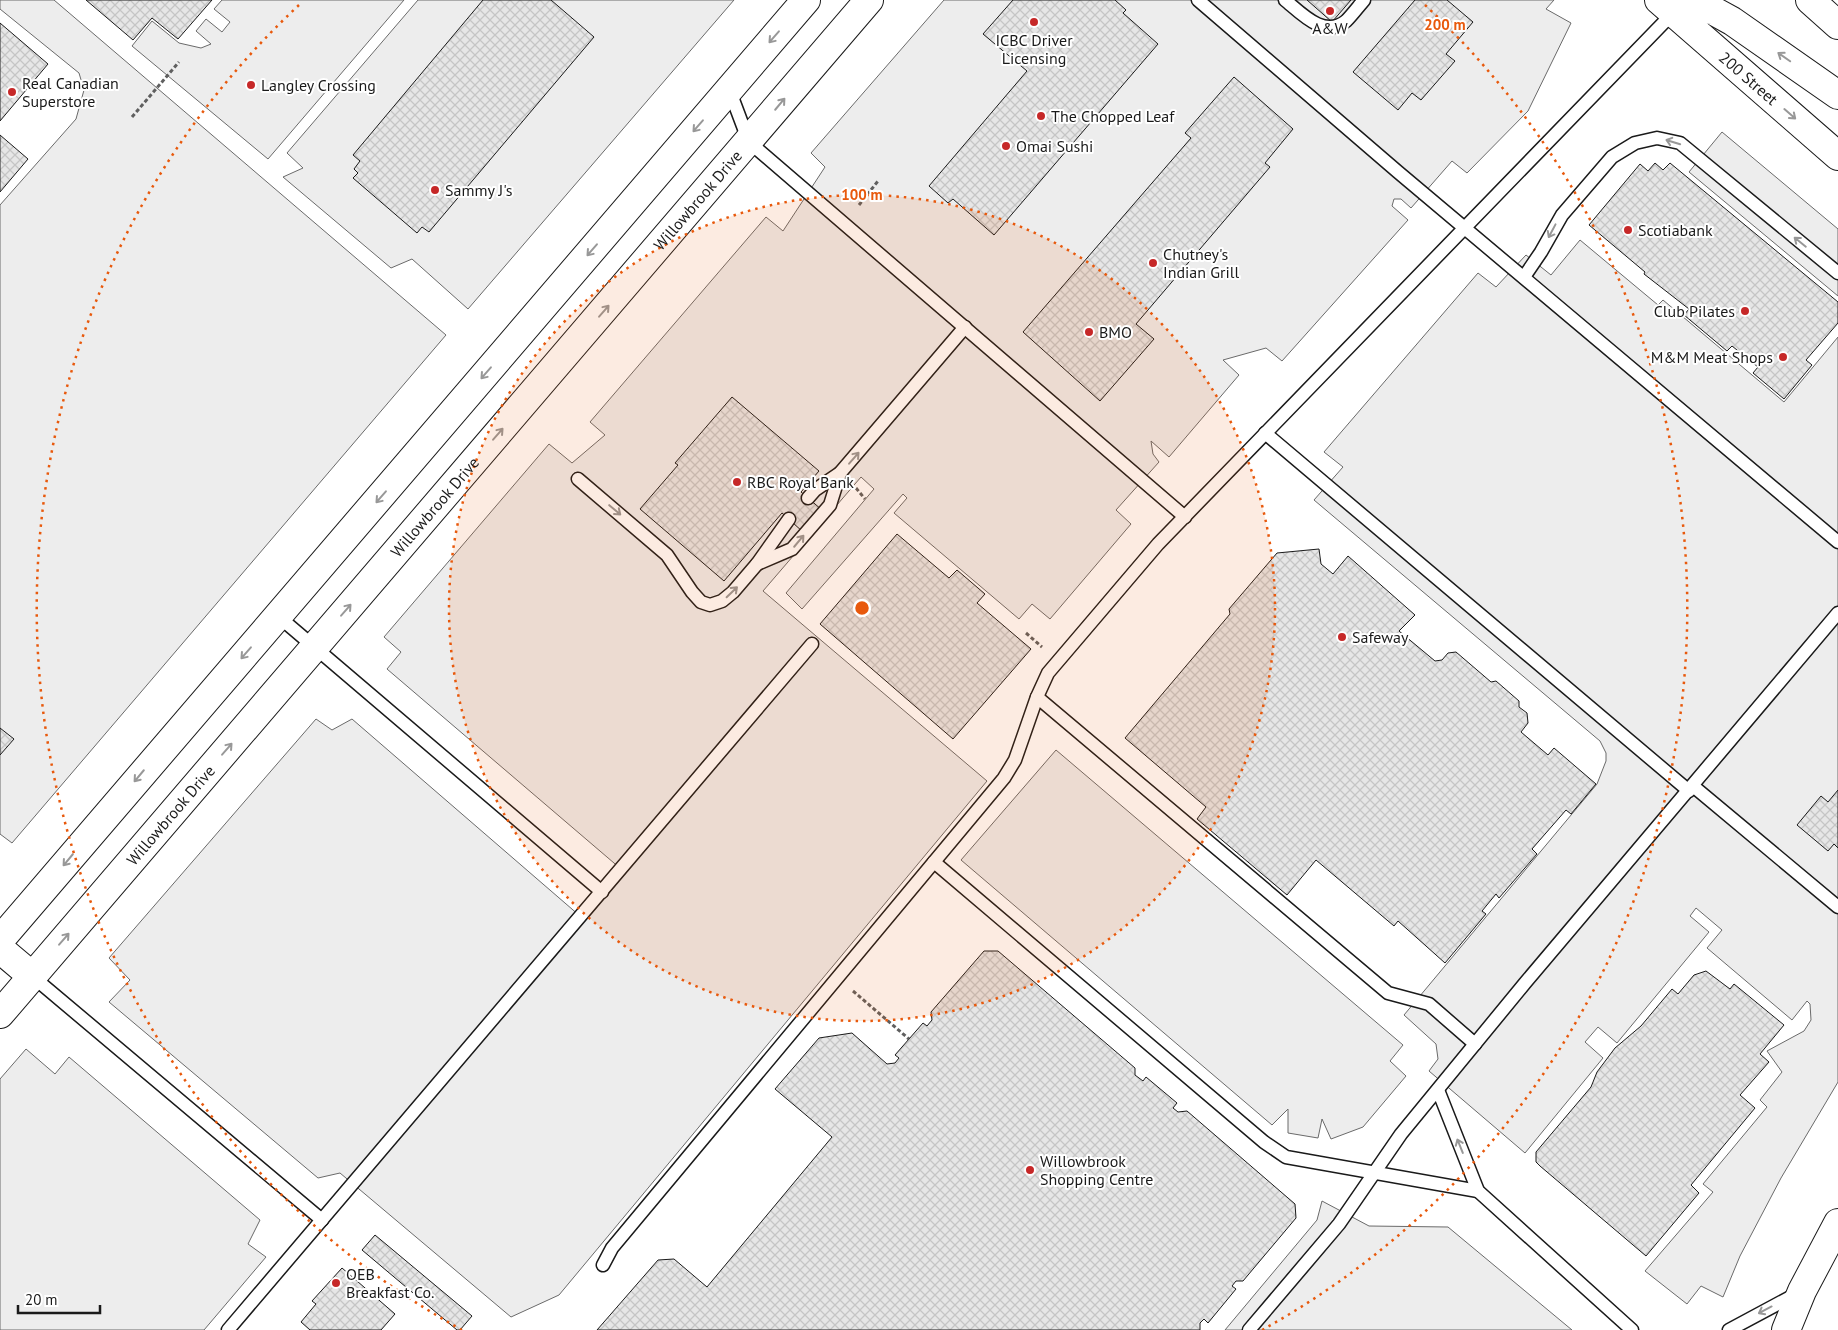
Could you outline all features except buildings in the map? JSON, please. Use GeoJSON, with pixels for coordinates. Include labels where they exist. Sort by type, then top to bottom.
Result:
{"type":"FeatureCollection","features":[{"type":"Feature","properties":{"kind":"main road"},"geometry":{"type":"LineString","coordinates":[[0,940],[806,0]]}},
{"type":"Feature","properties":{"kind":"main road","name":"Willowbrook Drive"},"geometry":{"type":"LineString","coordinates":[[0,1014],[869,0]]}},
{"type":"Feature","properties":{"kind":"main road"},"geometry":{"type":"LineString","coordinates":[[1810,0],[1838,25]]}},
{"type":"Feature","properties":{"kind":"main road"},"geometry":{"type":"LineString","coordinates":[[1666,6],[1712,10],[1732,21],[1838,95]]}},
{"type":"Feature","properties":{"kind":"main road","name":"200 Street"},"geometry":{"type":"LineString","coordinates":[[1666,6],[1838,156]]}},
{"type":"Feature","properties":{"kind":"main road"},"geometry":{"type":"LineString","coordinates":[[0,949],[32,976]]}},
{"type":"Feature","properties":{"kind":"main road"},"geometry":{"type":"LineString","coordinates":[[1786,1330],[1802,1291],[1838,1223]]}},
{"type":"Feature","properties":{"kind":"lane"},"geometry":{"type":"LineString","coordinates":[[1198,0],[1838,542]]}},
{"type":"Feature","properties":{"kind":"lane"},"geometry":{"type":"LineString","coordinates":[[1285,0],[1316,25],[1331,27],[1345,22],[1364,0]]}},
{"type":"Feature","properties":{"kind":"lane"},"geometry":{"type":"LineString","coordinates":[[602,1265],[612,1248],[1004,778],[1015,760],[1037,697],[1048,674],[1063,654],[1185,517],[1465,227],[1666,6]]}},
{"type":"Feature","properties":{"kind":"lane"},"geometry":{"type":"LineString","coordinates":[[730,89],[749,142],[1185,517]]}},
{"type":"Feature","properties":{"kind":"lane"},"geometry":{"type":"LineString","coordinates":[[1524,277],[1541,252],[1562,214],[1612,157],[1635,143],[1657,138],[1680,143],[1838,273]]}},
{"type":"Feature","properties":{"kind":"lane"},"geometry":{"type":"LineString","coordinates":[[808,498],[814,490],[840,473],[965,327]]}},
{"type":"Feature","properties":{"kind":"lane"},"geometry":{"type":"LineString","coordinates":[[1265,433],[1691,789],[1838,907]]}},
{"type":"Feature","properties":{"kind":"lane"},"geometry":{"type":"LineString","coordinates":[[757,564],[792,548],[830,504],[840,473]]}},
{"type":"Feature","properties":{"kind":"lane"},"geometry":{"type":"LineString","coordinates":[[578,479],[667,555],[692,592],[701,602],[710,605],[722,601],[733,592],[757,564],[789,519]]}},
{"type":"Feature","properties":{"kind":"lane"},"geometry":{"type":"LineString","coordinates":[[1248,1330],[1339,1224],[1402,1134],[1475,1044],[1838,613]]}},
{"type":"Feature","properties":{"kind":"lane"},"geometry":{"type":"LineString","coordinates":[[278,616],[602,892]]}},
{"type":"Feature","properties":{"kind":"lane"},"geometry":{"type":"LineString","coordinates":[[228,1330],[812,644]]}},
{"type":"Feature","properties":{"kind":"lane"},"geometry":{"type":"LineString","coordinates":[[1037,697],[1388,993],[1429,1004],[1475,1044]]}},
{"type":"Feature","properties":{"kind":"lane"},"geometry":{"type":"LineString","coordinates":[[934,862],[1264,1142],[1286,1157],[1478,1191]]}},
{"type":"Feature","properties":{"kind":"lane"},"geometry":{"type":"LineString","coordinates":[[32,976],[322,1220]]}},
{"type":"Feature","properties":{"kind":"lane"},"geometry":{"type":"LineString","coordinates":[[1438,1090],[1478,1191],[1632,1330]]}},
{"type":"Feature","properties":{"kind":"lane"},"geometry":{"type":"LineString","coordinates":[[1729,1330],[1802,1291]]}},
{"type":"Feature","properties":{"kind":"path"},"geometry":{"type":"LineString","coordinates":[[132,117],[179,62]]}},
{"type":"Feature","properties":{"kind":"path"},"geometry":{"type":"LineString","coordinates":[[858,205],[878,181]]}},
{"type":"Feature","properties":{"kind":"path"},"geometry":{"type":"LineString","coordinates":[[856,488],[864,499]]}},
{"type":"Feature","properties":{"kind":"path"},"geometry":{"type":"LineString","coordinates":[[1026,633],[1042,647]]}},
{"type":"Feature","properties":{"kind":"path"},"geometry":{"type":"LineString","coordinates":[[837,978],[909,1039]]}},
{"type":"Feature","properties":{"kind":"shaded area"},"geometry":{"type":"Polygon","coordinates":[[[0,0],[54,0],[446,335],[12,843],[0,834],[0,205],[76,119],[84,90],[79,73],[0,9],[0,0]]]}},
{"type":"Feature","properties":{"kind":"shaded area","name":"Langley Crossing"},"geometry":{"type":"Polygon","coordinates":[[[222,0],[404,0],[268,159],[132,46],[152,21],[179,43],[201,48],[211,44],[196,31],[206,19],[222,32],[230,22],[214,9],[222,0]]]}},
{"type":"Feature","properties":{"kind":"shaded area"},"geometry":{"type":"Polygon","coordinates":[[[418,0],[734,0],[468,309],[412,259],[391,268],[283,177],[303,168],[287,153],[418,0]]]}},
{"type":"Feature","properties":{"kind":"shaded area"},"geometry":{"type":"Polygon","coordinates":[[[944,0],[1554,0],[1546,9],[1571,23],[1528,111],[1467,173],[1452,161],[1411,208],[1401,199],[1394,199],[1392,206],[1408,220],[1282,361],[1266,348],[1223,360],[1239,375],[1169,457],[1151,441],[1153,454],[1159,462],[1116,510],[1131,524],[1050,619],[1032,604],[1019,619],[894,513],[907,498],[903,494],[802,609],[786,593],[874,489],[861,477],[763,591],[987,781],[559,1295],[511,1317],[340,1173],[318,1178],[109,1002],[130,980],[109,958],[316,719],[332,730],[352,719],[580,916],[621,869],[387,669],[401,652],[384,637],[549,444],[572,463],[605,435],[590,422],[766,217],[783,231],[825,167],[811,153],[944,0]]]}},
{"type":"Feature","properties":{"kind":"shaded area"},"geometry":{"type":"Polygon","coordinates":[[[1722,132],[1838,229],[1838,296],[1689,172],[1722,132]]]}},
{"type":"Feature","properties":{"kind":"shaded area"},"geometry":{"type":"Polygon","coordinates":[[[1580,240],[1658,305],[1663,300],[1784,402],[1838,337],[1838,1082],[1781,1178],[1740,1256],[1723,1297],[1701,1286],[1687,1304],[1645,1271],[1713,1192],[1703,1184],[1767,1107],[1760,1100],[1782,1072],[1767,1051],[1804,1031],[1811,1020],[1810,1004],[1807,1001],[1792,1020],[1707,948],[1722,930],[1696,908],[1690,916],[1709,932],[1617,1043],[1598,1027],[1585,1042],[1603,1058],[1525,1153],[1429,1071],[1438,1059],[1436,1044],[1404,1015],[1597,784],[1606,761],[1606,753],[1600,741],[1314,500],[1343,467],[1324,452],[1478,273],[1496,287],[1526,255],[1551,275],[1580,240]]]}},
{"type":"Feature","properties":{"kind":"shaded area"},"geometry":{"type":"Polygon","coordinates":[[[1056,750],[1403,1045],[1390,1061],[1406,1076],[1363,1127],[1331,1139],[1322,1119],[1318,1138],[1288,1133],[1288,1109],[1272,1125],[961,860],[1056,750]]]}},
{"type":"Feature","properties":{"kind":"shaded area"},"geometry":{"type":"Polygon","coordinates":[[[26,1049],[55,1074],[69,1057],[260,1220],[248,1244],[266,1257],[204,1330],[0,1330],[0,1079],[26,1049]]]}},
{"type":"Feature","properties":{"kind":"shaded area"},"geometry":{"type":"Polygon","coordinates":[[[1322,1201],[1369,1226],[1448,1227],[1572,1330],[1225,1330],[1317,1220],[1322,1201]]]}},
{"type":"Feature","properties":{"kind":"place","name":"A&W"},"geometry":{"type":"Point","coordinates":[1330,11]}},
{"type":"Feature","properties":{"kind":"place","name":"ICBC Driver Licensing"},"geometry":{"type":"Point","coordinates":[1034,22]}},
{"type":"Feature","properties":{"kind":"place","name":"Langley Crossing"},"geometry":{"type":"Point","coordinates":[251,85]}},
{"type":"Feature","properties":{"kind":"place","name":"Real Canadian Superstore"},"geometry":{"type":"Point","coordinates":[12,92]}},
{"type":"Feature","properties":{"kind":"place","name":"The Chopped Leaf"},"geometry":{"type":"Point","coordinates":[1041,116]}},
{"type":"Feature","properties":{"kind":"place","name":"Omai Sushi"},"geometry":{"type":"Point","coordinates":[1006,146]}},
{"type":"Feature","properties":{"kind":"place","name":"Sammy J's"},"geometry":{"type":"Point","coordinates":[435,190]}},
{"type":"Feature","properties":{"kind":"place","name":"Scotiabank"},"geometry":{"type":"Point","coordinates":[1628,230]}},
{"type":"Feature","properties":{"kind":"place","name":"Chutney's Indian Grill"},"geometry":{"type":"Point","coordinates":[1153,263]}},
{"type":"Feature","properties":{"kind":"place","name":"Club Pilates"},"geometry":{"type":"Point","coordinates":[1745,311]}},
{"type":"Feature","properties":{"kind":"place","name":"BMO"},"geometry":{"type":"Point","coordinates":[1089,332]}},
{"type":"Feature","properties":{"kind":"place","name":"M&M Meat Shops"},"geometry":{"type":"Point","coordinates":[1783,357]}},
{"type":"Feature","properties":{"kind":"place","name":"RBC Royal Bank"},"geometry":{"type":"Point","coordinates":[737,482]}},
{"type":"Feature","properties":{"kind":"place","name":"Safeway"},"geometry":{"type":"Point","coordinates":[1342,637]}},
{"type":"Feature","properties":{"kind":"place","name":"Willowbrook Shopping Centre"},"geometry":{"type":"Point","coordinates":[1030,1170]}},
{"type":"Feature","properties":{"kind":"place","name":"OEB Breakfast Co."},"geometry":{"type":"Point","coordinates":[336,1283]}}]}
